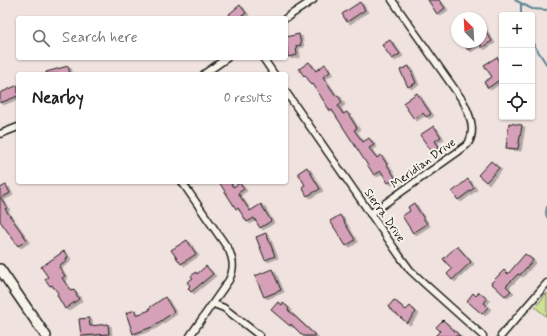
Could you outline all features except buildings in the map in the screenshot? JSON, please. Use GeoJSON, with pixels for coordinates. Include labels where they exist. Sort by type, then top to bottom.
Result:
{"type":"FeatureCollection","features":[{"type":"Feature","properties":{"kind":"main road"},"geometry":{"type":"LineString","coordinates":[[0,269],[46,336]]}},
{"type":"Feature","properties":{"kind":"street"},"geometry":{"type":"LineString","coordinates":[[288,17],[313,0]]}},
{"type":"Feature","properties":{"kind":"street","name":"Meridian Drive"},"geometry":{"type":"LineString","coordinates":[[370,214],[459,151],[469,142],[471,131],[470,117],[463,101],[392,0]]}},
{"type":"Feature","properties":{"kind":"street"},"geometry":{"type":"LineString","coordinates":[[207,72],[224,60]]}},
{"type":"Feature","properties":{"kind":"street"},"geometry":{"type":"LineString","coordinates":[[264,60],[273,72]]}},
{"type":"Feature","properties":{"kind":"street","name":"Sierra Drive"},"geometry":{"type":"LineString","coordinates":[[288,95],[410,270],[483,336]]}},
{"type":"Feature","properties":{"kind":"street"},"geometry":{"type":"LineString","coordinates":[[0,134],[16,128]]}},
{"type":"Feature","properties":{"kind":"street"},"geometry":{"type":"LineString","coordinates":[[183,184],[229,250],[234,262],[229,280],[214,304],[190,336]]}},
{"type":"Feature","properties":{"kind":"street"},"geometry":{"type":"LineString","coordinates":[[501,336],[547,283]]}},
{"type":"Feature","properties":{"kind":"street"},"geometry":{"type":"LineString","coordinates":[[214,304],[224,308],[260,336]]}},
{"type":"Feature","properties":{"kind":"green space"},"geometry":{"type":"Polygon","coordinates":[[[547,293],[547,317],[535,307],[547,293]]]}},
{"type":"Feature","properties":{"kind":"waterway"},"geometry":{"type":"LineString","coordinates":[[515,0],[532,9],[547,10]]}},
{"type":"Feature","properties":{"kind":"waterway"},"geometry":{"type":"LineString","coordinates":[[521,3],[521,12]]}},
{"type":"Feature","properties":{"kind":"waterway"},"geometry":{"type":"LineString","coordinates":[[535,47],[547,65]]}},
{"type":"Feature","properties":{"kind":"waterway"},"geometry":{"type":"LineString","coordinates":[[547,207],[547,217]]}}]}
